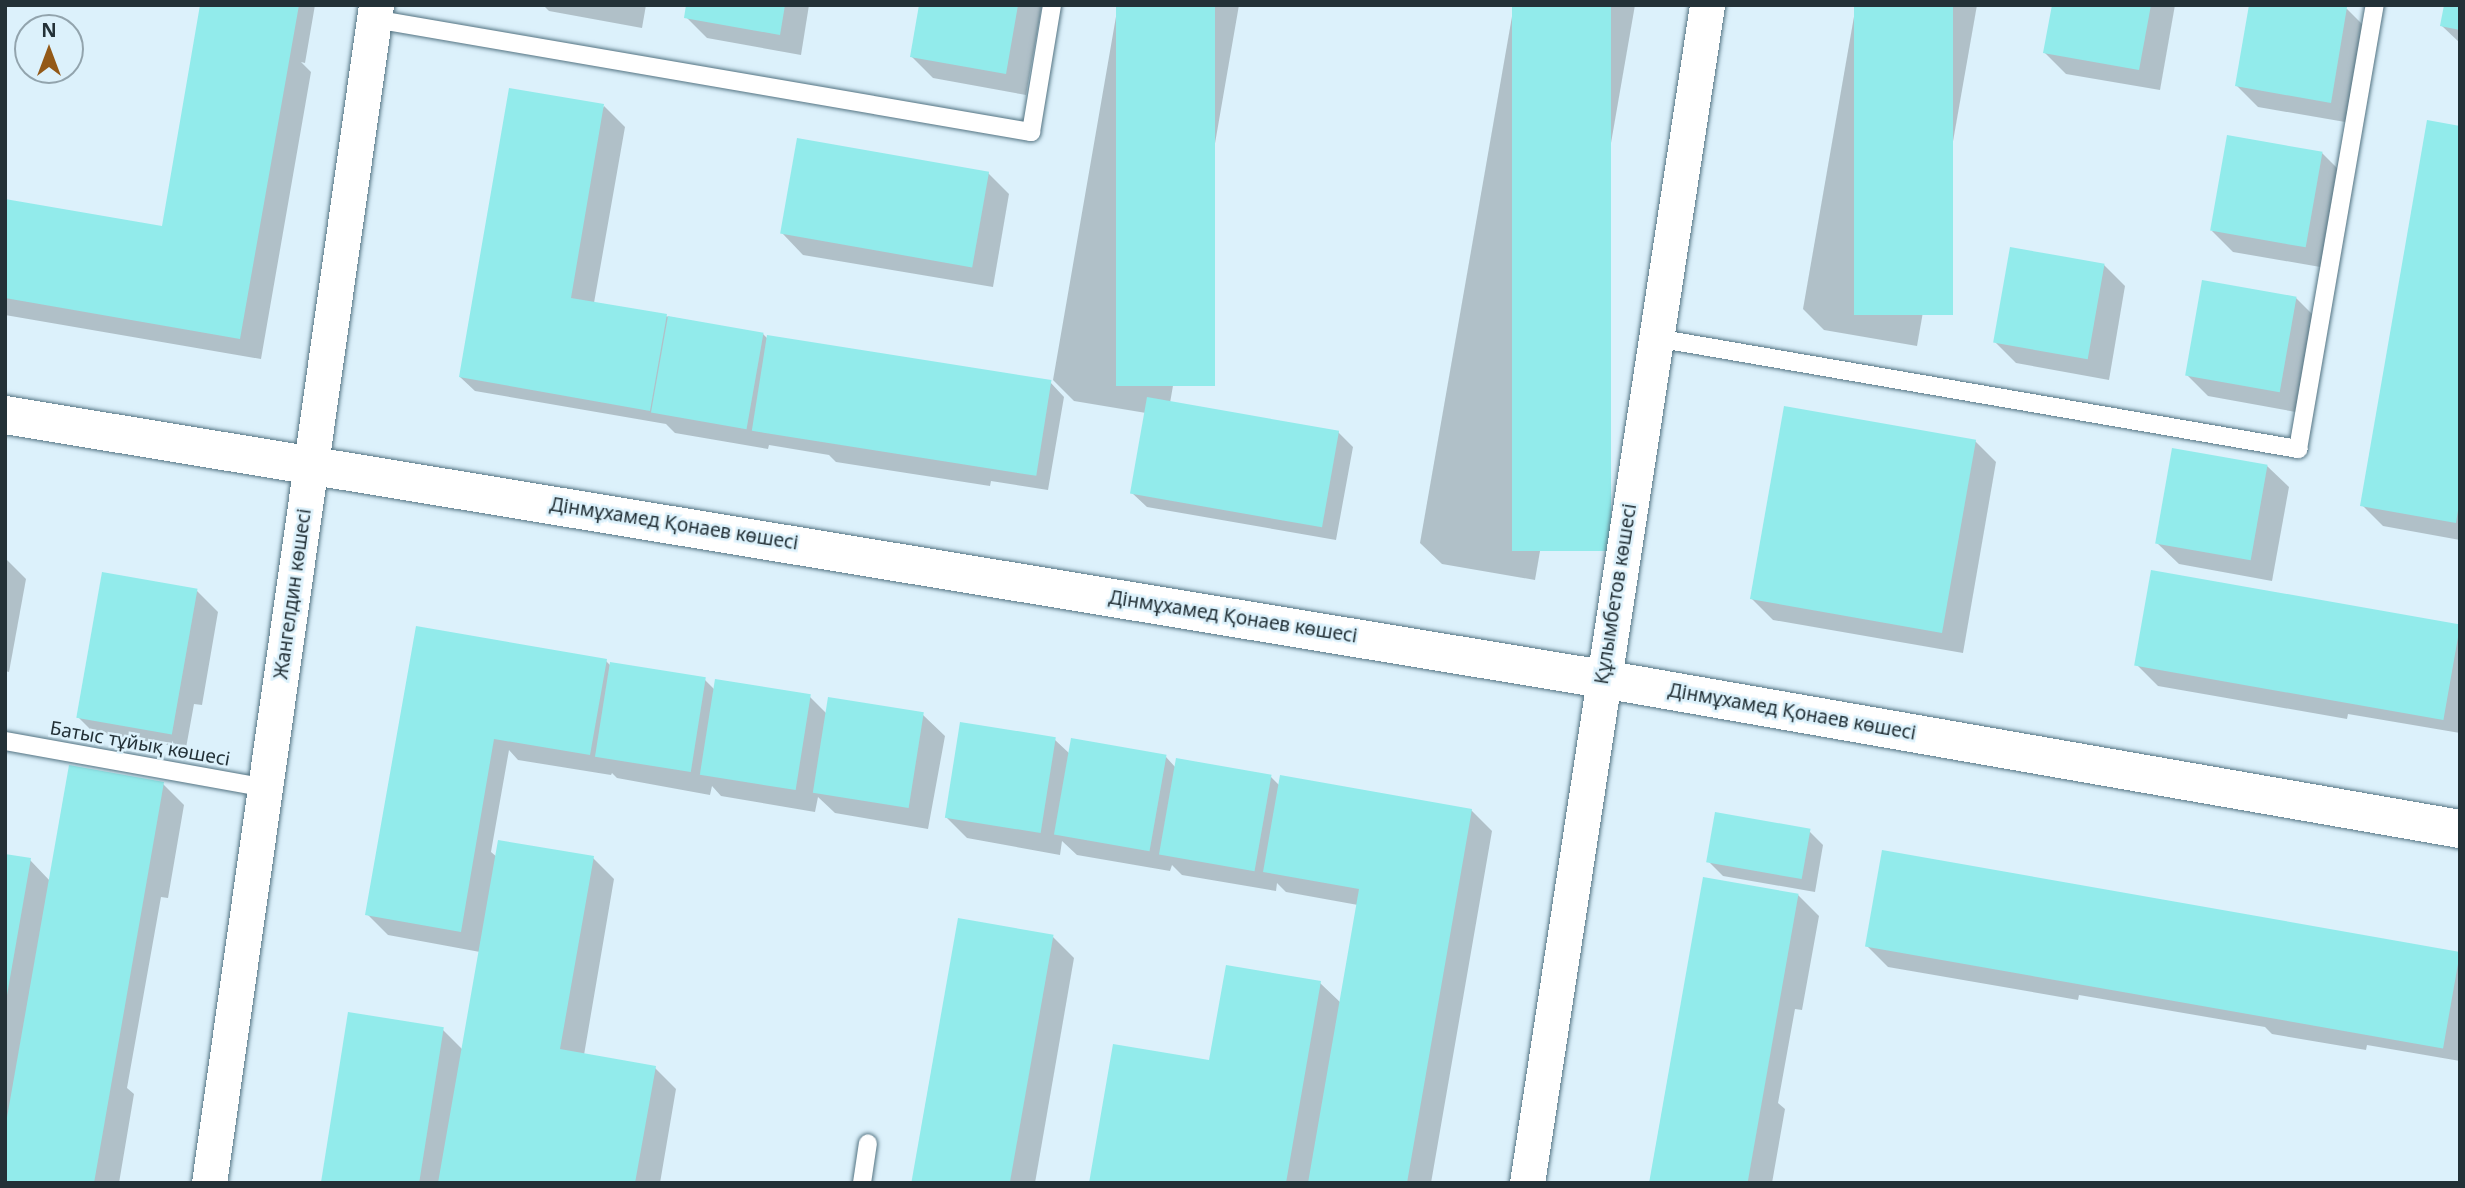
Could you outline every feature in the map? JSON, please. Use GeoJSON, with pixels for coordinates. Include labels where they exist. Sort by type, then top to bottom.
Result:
{"type":"FeatureCollection","features":[{"type":"Feature","properties":{"kind":"street","name":"Құлымбетов көшесі"},"geometry":{"type":"LineString","coordinates":[[1527,1183],[1707,5]]}},
{"type":"Feature","properties":{"kind":"street","name":"Жангелдин көшесі"},"geometry":{"type":"LineString","coordinates":[[209,1183],[375,12]]}},
{"type":"Feature","properties":{"kind":"street","name":"Дінмұхамед Қонаев көшесі"},"geometry":{"type":"LineString","coordinates":[[5,415],[1603,679],[2460,829]]}},
{"type":"Feature","properties":{"kind":"lane"},"geometry":{"type":"LineString","coordinates":[[375,12],[1031,132],[1052,5]]}},
{"type":"Feature","properties":{"kind":"lane"},"geometry":{"type":"LineString","coordinates":[[1656,338],[2298,449],[2375,5]]}},
{"type":"Feature","properties":{"kind":"lane","name":"Батыс тұйық көшесі"},"geometry":{"type":"LineString","coordinates":[[5,741],[267,788]]}},
{"type":"Feature","properties":{"kind":"lane"},"geometry":{"type":"LineString","coordinates":[[862,1183],[868,1143]]}},
{"type":"Feature","properties":{"kind":"building"},"geometry":{"type":"Polygon","coordinates":[[[200,5],[299,5],[240,339],[5,298],[5,199],[162,226],[200,5]]]}},
{"type":"Feature","properties":{"kind":"building"},"geometry":{"type":"Polygon","coordinates":[[[686,5],[785,5],[780,35],[684,18],[686,5]]]}},
{"type":"Feature","properties":{"kind":"building"},"geometry":{"type":"Polygon","coordinates":[[[919,5],[1018,5],[1006,74],[910,57],[919,5]]]}},
{"type":"Feature","properties":{"kind":"building"},"geometry":{"type":"Polygon","coordinates":[[[1116,5],[1215,5],[1215,386],[1116,386],[1116,5]]]}},
{"type":"Feature","properties":{"kind":"building"},"geometry":{"type":"Polygon","coordinates":[[[1512,5],[1611,5],[1611,551],[1512,551],[1512,5]]]}},
{"type":"Feature","properties":{"kind":"building"},"geometry":{"type":"Polygon","coordinates":[[[1854,5],[1953,5],[1953,315],[1854,315],[1854,5]]]}},
{"type":"Feature","properties":{"kind":"building"},"geometry":{"type":"Polygon","coordinates":[[[2052,5],[2151,5],[2139,70],[2043,53],[2052,5]]]}},
{"type":"Feature","properties":{"kind":"building"},"geometry":{"type":"Polygon","coordinates":[[[2249,5],[2347,7],[2331,103],[2235,86],[2249,5]]]}},
{"type":"Feature","properties":{"kind":"building"},"geometry":{"type":"Polygon","coordinates":[[[2444,5],[2460,5],[2460,30],[2440,26],[2444,5]]]}},
{"type":"Feature","properties":{"kind":"building"},"geometry":{"type":"Polygon","coordinates":[[[509,88],[604,104],[571,298],[667,314],[650,411],[459,377],[509,88]]]}},
{"type":"Feature","properties":{"kind":"building"},"geometry":{"type":"Polygon","coordinates":[[[2427,120],[2460,126],[2460,498],[2456,523],[2360,506],[2427,120]]]}},
{"type":"Feature","properties":{"kind":"building"},"geometry":{"type":"Polygon","coordinates":[[[2227,135],[2323,152],[2306,247],[2210,231],[2227,135]]]}},
{"type":"Feature","properties":{"kind":"building"},"geometry":{"type":"Polygon","coordinates":[[[797,138],[989,172],[972,267],[780,234],[797,138]]]}},
{"type":"Feature","properties":{"kind":"building"},"geometry":{"type":"Polygon","coordinates":[[[2010,247],[2105,264],[2088,359],[1993,343],[2010,247]]]}},
{"type":"Feature","properties":{"kind":"building"},"geometry":{"type":"Polygon","coordinates":[[[2202,280],[2297,297],[2280,392],[2185,376],[2202,280]]]}},
{"type":"Feature","properties":{"kind":"building"},"geometry":{"type":"Polygon","coordinates":[[[668,316],[764,333],[747,429],[651,413],[668,316]]]}},
{"type":"Feature","properties":{"kind":"building"},"geometry":{"type":"Polygon","coordinates":[[[767,335],[1051,380],[1036,476],[752,431],[767,335]]]}},
{"type":"Feature","properties":{"kind":"building"},"geometry":{"type":"Polygon","coordinates":[[[1147,397],[1339,431],[1322,527],[1130,494],[1147,397]]]}},
{"type":"Feature","properties":{"kind":"building"},"geometry":{"type":"Polygon","coordinates":[[[1784,406],[1976,440],[1942,633],[1750,599],[1784,406]]]}},
{"type":"Feature","properties":{"kind":"building"},"geometry":{"type":"Polygon","coordinates":[[[2172,448],[2268,465],[2251,560],[2155,544],[2172,448]]]}},
{"type":"Feature","properties":{"kind":"building"},"geometry":{"type":"Polygon","coordinates":[[[2151,570],[2460,624],[2443,720],[2134,666],[2151,570]]]}},
{"type":"Feature","properties":{"kind":"building"},"geometry":{"type":"Polygon","coordinates":[[[102,572],[198,589],[172,735],[76,718],[102,572]]]}},
{"type":"Feature","properties":{"kind":"building"},"geometry":{"type":"Polygon","coordinates":[[[416,626],[607,659],[590,755],[494,739],[461,932],[365,915],[416,626]]]}},
{"type":"Feature","properties":{"kind":"building"},"geometry":{"type":"Polygon","coordinates":[[[610,662],[706,677],[691,772],[595,757],[610,662]]]}},
{"type":"Feature","properties":{"kind":"building"},"geometry":{"type":"Polygon","coordinates":[[[715,679],[811,694],[796,790],[700,775],[715,679]]]}},
{"type":"Feature","properties":{"kind":"building"},"geometry":{"type":"Polygon","coordinates":[[[828,697],[924,712],[909,808],[813,793],[828,697]]]}},
{"type":"Feature","properties":{"kind":"building"},"geometry":{"type":"Polygon","coordinates":[[[960,722],[1056,737],[1041,833],[945,818],[960,722]]]}},
{"type":"Feature","properties":{"kind":"building"},"geometry":{"type":"Polygon","coordinates":[[[1071,738],[1167,755],[1150,851],[1054,835],[1071,738]]]}},
{"type":"Feature","properties":{"kind":"building"},"geometry":{"type":"Polygon","coordinates":[[[1176,758],[1272,775],[1255,871],[1159,855],[1176,758]]]}},
{"type":"Feature","properties":{"kind":"building"},"geometry":{"type":"Polygon","coordinates":[[[69,765],[164,782],[94,1183],[5,1183],[5,1129],[69,765]]]}},
{"type":"Feature","properties":{"kind":"building"},"geometry":{"type":"Polygon","coordinates":[[[1280,775],[1472,809],[1407,1183],[1308,1183],[1359,889],[1263,872],[1280,775]]]}},
{"type":"Feature","properties":{"kind":"building"},"geometry":{"type":"Polygon","coordinates":[[[1715,812],[1811,829],[1802,879],[1706,862],[1715,812]]]}},
{"type":"Feature","properties":{"kind":"building"},"geometry":{"type":"Polygon","coordinates":[[[498,840],[594,856],[560,1049],[656,1066],[635,1183],[438,1183],[498,840]]]}},
{"type":"Feature","properties":{"kind":"building"},"geometry":{"type":"Polygon","coordinates":[[[1882,850],[2460,952],[2443,1048],[1865,947],[1882,850]]]}},
{"type":"Feature","properties":{"kind":"building"},"geometry":{"type":"Polygon","coordinates":[[[5,854],[31,858],[7,995],[5,995],[5,854]]]}},
{"type":"Feature","properties":{"kind":"building"},"geometry":{"type":"Polygon","coordinates":[[[1703,877],[1799,894],[1748,1183],[1649,1183],[1703,877]]]}},
{"type":"Feature","properties":{"kind":"building"},"geometry":{"type":"Polygon","coordinates":[[[958,918],[1054,935],[1010,1183],[911,1183],[958,918]]]}},
{"type":"Feature","properties":{"kind":"building"},"geometry":{"type":"Polygon","coordinates":[[[1226,965],[1321,981],[1286,1183],[1089,1183],[1113,1044],[1209,1060],[1226,965]]]}},
{"type":"Feature","properties":{"kind":"building"},"geometry":{"type":"Polygon","coordinates":[[[348,1012],[444,1027],[419,1183],[321,1183],[348,1012]]]}}]}
